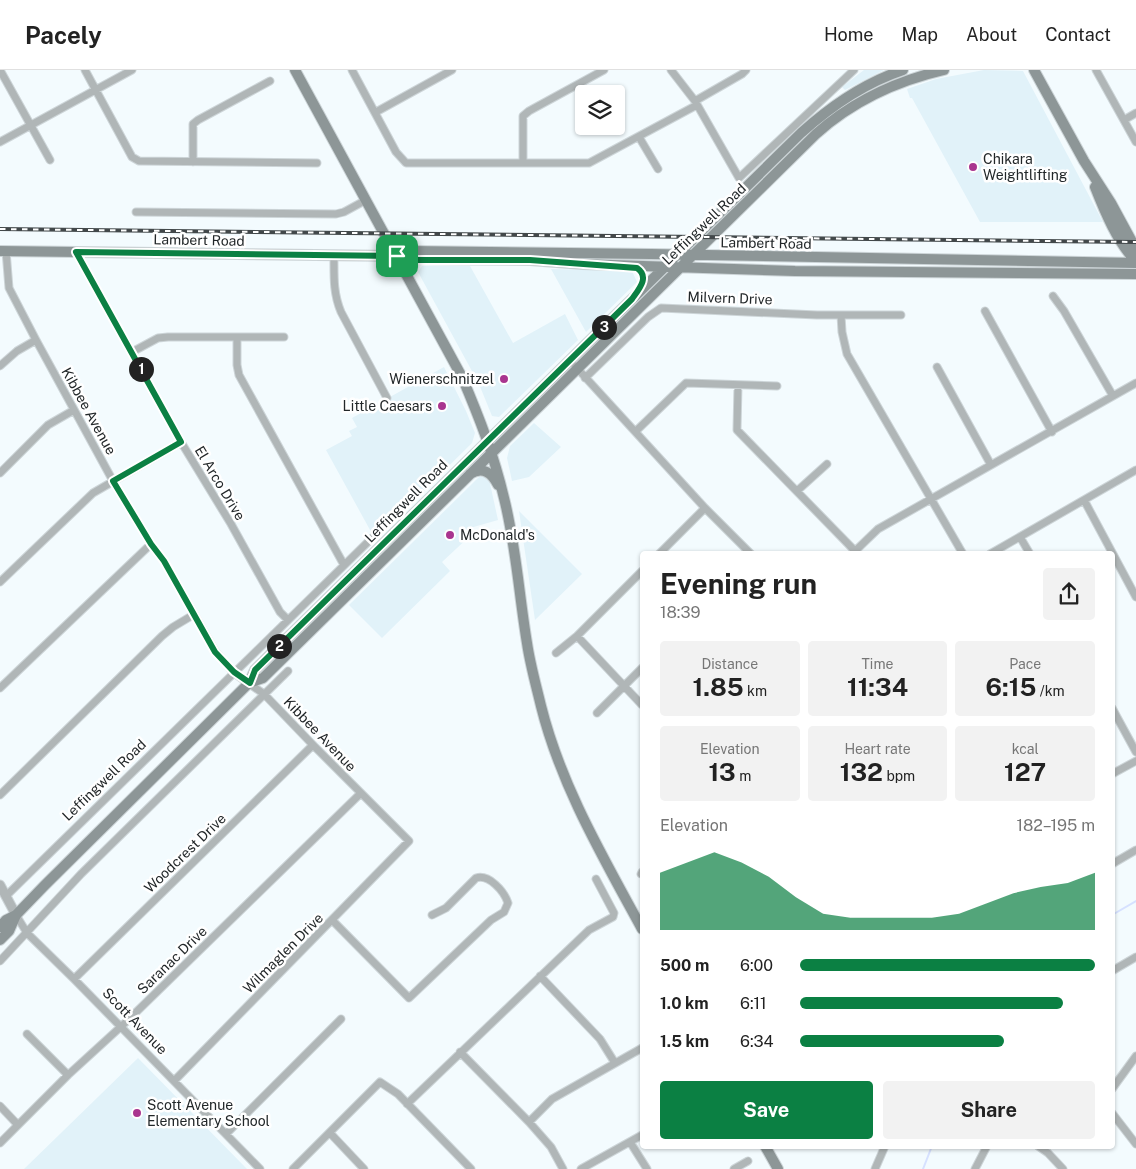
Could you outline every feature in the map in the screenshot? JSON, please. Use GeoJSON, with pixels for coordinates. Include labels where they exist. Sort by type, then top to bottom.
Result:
{"type":"FeatureCollection","features":[{"type":"Feature","properties":{"kind":"main road"},"geometry":{"type":"LineString","coordinates":[[295,70],[462,377],[493,452],[505,499],[527,645],[551,742],[576,805],[594,842],[640,924]]}},
{"type":"Feature","properties":{"kind":"main road","name":"Leffingwell Road"},"geometry":{"type":"LineString","coordinates":[[250,683],[255,670],[817,119],[862,88],[903,70]]}},
{"type":"Feature","properties":{"kind":"main road","name":"Leffingwell Road"},"geometry":{"type":"LineString","coordinates":[[0,927],[6,920],[16,915],[250,683],[263,678],[816,134],[845,111],[877,92],[944,70]]}},
{"type":"Feature","properties":{"kind":"main road"},"geometry":{"type":"LineString","coordinates":[[1034,70],[1136,249]]}},
{"type":"Feature","properties":{"kind":"main road"},"geometry":{"type":"LineString","coordinates":[[1084,160],[1102,203],[1128,253],[1136,262]]}},
{"type":"Feature","properties":{"kind":"main road"},"geometry":{"type":"LineString","coordinates":[[1102,203],[1106,200],[1116,218],[1121,221]]}},
{"type":"Feature","properties":{"kind":"main road"},"geometry":{"type":"LineString","coordinates":[[708,240],[711,249],[744,256]]}},
{"type":"Feature","properties":{"kind":"main road","name":"Lambert Road"},"geometry":{"type":"LineString","coordinates":[[3,251],[397,256],[415,260],[530,260],[609,265],[795,271],[1136,274]]}},
{"type":"Feature","properties":{"kind":"main road","name":"Lambert Road"},"geometry":{"type":"LineString","coordinates":[[397,256],[410,251],[1136,262]]}},
{"type":"Feature","properties":{"kind":"main road"},"geometry":{"type":"LineString","coordinates":[[609,265],[637,268],[642,273],[644,281],[632,299]]}},
{"type":"Feature","properties":{"kind":"main road"},"geometry":{"type":"LineString","coordinates":[[467,476],[479,470],[489,473],[505,499]]}},
{"type":"Feature","properties":{"kind":"main road","name":"Leffingwell Road"},"geometry":{"type":"LineString","coordinates":[[0,940],[9,931],[16,915]]}},
{"type":"Feature","properties":{"kind":"main road"},"geometry":{"type":"LineString","coordinates":[[767,1149],[778,1169]]}},
{"type":"Feature","properties":{"kind":"street"},"geometry":{"type":"LineString","coordinates":[[0,70],[50,160]]}},
{"type":"Feature","properties":{"kind":"street"},"geometry":{"type":"LineString","coordinates":[[85,70],[132,157],[138,161],[317,163]]}},
{"type":"Feature","properties":{"kind":"street"},"geometry":{"type":"LineString","coordinates":[[0,142],[132,70]]}},
{"type":"Feature","properties":{"kind":"street"},"geometry":{"type":"LineString","coordinates":[[352,70],[396,152],[406,164],[589,163],[639,137],[746,70]]}},
{"type":"Feature","properties":{"kind":"street"},"geometry":{"type":"LineString","coordinates":[[376,112],[452,70]]}},
{"type":"Feature","properties":{"kind":"street"},"geometry":{"type":"LineString","coordinates":[[523,163],[524,116],[529,111],[604,70]]}},
{"type":"Feature","properties":{"kind":"street"},"geometry":{"type":"LineString","coordinates":[[671,70],[696,103],[739,178],[854,70]]}},
{"type":"Feature","properties":{"kind":"street"},"geometry":{"type":"LineString","coordinates":[[1096,70],[1136,142]]}},
{"type":"Feature","properties":{"kind":"street"},"geometry":{"type":"LineString","coordinates":[[193,162],[193,124],[270,81]]}},
{"type":"Feature","properties":{"kind":"street"},"geometry":{"type":"LineString","coordinates":[[1124,120],[1136,113]]}},
{"type":"Feature","properties":{"kind":"street"},"geometry":{"type":"LineString","coordinates":[[639,137],[658,169]]}},
{"type":"Feature","properties":{"kind":"street"},"geometry":{"type":"LineString","coordinates":[[136,212],[336,214],[344,212],[366,200]]}},
{"type":"Feature","properties":{"kind":"street","name":"Kibbee Avenue"},"geometry":{"type":"LineString","coordinates":[[3,251],[9,288],[36,340],[113,481],[151,544],[164,561],[215,652],[234,672],[264,694],[313,746],[409,841]]}},
{"type":"Feature","properties":{"kind":"street","name":"El Arco Drive"},"geometry":{"type":"LineString","coordinates":[[76,252],[181,442],[231,524],[280,612],[288,620]]}},
{"type":"Feature","properties":{"kind":"street"},"geometry":{"type":"LineString","coordinates":[[334,255],[335,298],[387,398]]}},
{"type":"Feature","properties":{"kind":"street"},"geometry":{"type":"LineString","coordinates":[[1053,296],[1113,396]]}},
{"type":"Feature","properties":{"kind":"street","name":"Milvern Drive"},"geometry":{"type":"LineString","coordinates":[[585,378],[648,317],[661,308],[841,315],[901,315]]}},
{"type":"Feature","properties":{"kind":"street"},"geometry":{"type":"LineString","coordinates":[[985,311],[1052,432]]}},
{"type":"Feature","properties":{"kind":"street"},"geometry":{"type":"LineString","coordinates":[[841,315],[842,332],[847,354],[960,551]]}},
{"type":"Feature","properties":{"kind":"street"},"geometry":{"type":"LineString","coordinates":[[237,337],[239,375],[344,565]]}},
{"type":"Feature","properties":{"kind":"street"},"geometry":{"type":"LineString","coordinates":[[132,352],[158,338],[284,337]]}},
{"type":"Feature","properties":{"kind":"street"},"geometry":{"type":"LineString","coordinates":[[0,366],[17,351],[36,340]]}},
{"type":"Feature","properties":{"kind":"street"},"geometry":{"type":"LineString","coordinates":[[569,361],[748,551]]}},
{"type":"Feature","properties":{"kind":"street"},"geometry":{"type":"LineString","coordinates":[[937,367],[991,465]]}},
{"type":"Feature","properties":{"kind":"street"},"geometry":{"type":"LineString","coordinates":[[636,431],[686,383],[777,386]]}},
{"type":"Feature","properties":{"kind":"street"},"geometry":{"type":"LineString","coordinates":[[855,551],[878,529],[1136,383]]}},
{"type":"Feature","properties":{"kind":"street"},"geometry":{"type":"LineString","coordinates":[[738,385],[737,430],[853,551]]}},
{"type":"Feature","properties":{"kind":"street"},"geometry":{"type":"LineString","coordinates":[[0,473],[48,425],[74,410]]}},
{"type":"Feature","properties":{"kind":"street"},"geometry":{"type":"LineString","coordinates":[[0,582],[93,492],[181,442]]}},
{"type":"Feature","properties":{"kind":"street"},"geometry":{"type":"LineString","coordinates":[[797,491],[827,464]]}},
{"type":"Feature","properties":{"kind":"street"},"geometry":{"type":"LineString","coordinates":[[995,551],[1136,470]]}},
{"type":"Feature","properties":{"kind":"street"},"geometry":{"type":"LineString","coordinates":[[1084,500],[1111,551]]}},
{"type":"Feature","properties":{"kind":"street"},"geometry":{"type":"LineString","coordinates":[[663,551],[706,508]]}},
{"type":"Feature","properties":{"kind":"street"},"geometry":{"type":"LineString","coordinates":[[1020,537],[1028,551]]}},
{"type":"Feature","properties":{"kind":"street","name":"Leffingwell Road"},"geometry":{"type":"LineString","coordinates":[[6,896],[372,538]]}},
{"type":"Feature","properties":{"kind":"street"},"geometry":{"type":"LineString","coordinates":[[0,688],[151,544]]}},
{"type":"Feature","properties":{"kind":"street"},"geometry":{"type":"LineString","coordinates":[[1115,558],[1136,597]]}},
{"type":"Feature","properties":{"kind":"street"},"geometry":{"type":"LineString","coordinates":[[556,653],[577,636],[640,573]]}},
{"type":"Feature","properties":{"kind":"street"},"geometry":{"type":"LineString","coordinates":[[0,796],[162,636],[193,615]]}},
{"type":"Feature","properties":{"kind":"street"},"geometry":{"type":"LineString","coordinates":[[577,636],[640,702]]}},
{"type":"Feature","properties":{"kind":"street"},"geometry":{"type":"LineString","coordinates":[[597,713],[640,670]]}},
{"type":"Feature","properties":{"kind":"street"},"geometry":{"type":"LineString","coordinates":[[0,961],[80,874],[288,671]]}},
{"type":"Feature","properties":{"kind":"street"},"geometry":{"type":"LineString","coordinates":[[1115,714],[1136,752]]}},
{"type":"Feature","properties":{"kind":"street","name":"Woodcrest Drive"},"geometry":{"type":"LineString","coordinates":[[74,978],[313,746]]}},
{"type":"Feature","properties":{"kind":"street"},"geometry":{"type":"LineString","coordinates":[[1115,772],[1136,761]]}},
{"type":"Feature","properties":{"kind":"street","name":"Saranac Drive"},"geometry":{"type":"LineString","coordinates":[[0,1143],[68,1076],[122,1027],[360,793]]}},
{"type":"Feature","properties":{"kind":"street","name":"Wilmaglen Drive"},"geometry":{"type":"LineString","coordinates":[[174,1081],[409,841]]}},
{"type":"Feature","properties":{"kind":"street"},"geometry":{"type":"LineString","coordinates":[[1115,862],[1136,850]]}},
{"type":"Feature","properties":{"kind":"street"},"geometry":{"type":"LineString","coordinates":[[332,920],[409,998],[491,920],[504,912],[508,903],[506,896],[488,878],[482,876],[476,878],[446,908],[432,915]]}},
{"type":"Feature","properties":{"kind":"street"},"geometry":{"type":"LineString","coordinates":[[408,1104],[589,930],[613,917],[612,908],[596,879]]}},
{"type":"Feature","properties":{"kind":"street","name":"Scott Avenue"},"geometry":{"type":"LineString","coordinates":[[0,885],[27,933],[74,978],[260,1169]]}},
{"type":"Feature","properties":{"kind":"street"},"geometry":{"type":"LineString","coordinates":[[1115,969],[1136,957]]}},
{"type":"Feature","properties":{"kind":"street"},"geometry":{"type":"LineString","coordinates":[[540,976],[600,1039],[615,1063]]}},
{"type":"Feature","properties":{"kind":"street"},"geometry":{"type":"LineString","coordinates":[[226,1134],[341,1019]]}},
{"type":"Feature","properties":{"kind":"street"},"geometry":{"type":"LineString","coordinates":[[27,1034],[68,1076]]}},
{"type":"Feature","properties":{"kind":"street"},"geometry":{"type":"LineString","coordinates":[[529,1122],[552,1099],[640,1049]]}},
{"type":"Feature","properties":{"kind":"street"},"geometry":{"type":"LineString","coordinates":[[460,1052],[529,1122],[551,1147],[563,1169]]}},
{"type":"Feature","properties":{"kind":"street"},"geometry":{"type":"LineString","coordinates":[[1115,1085],[1136,1056]]}},
{"type":"Feature","properties":{"kind":"street"},"geometry":{"type":"LineString","coordinates":[[293,1169],[380,1082],[398,1094],[471,1169]]}},
{"type":"Feature","properties":{"kind":"street"},"geometry":{"type":"LineString","coordinates":[[0,1106],[18,1125]]}},
{"type":"Feature","properties":{"kind":"street"},"geometry":{"type":"LineString","coordinates":[[1115,1117],[1136,1144]]}},
{"type":"Feature","properties":{"kind":"street"},"geometry":{"type":"LineString","coordinates":[[330,1133],[364,1169]]}},
{"type":"Feature","properties":{"kind":"street"},"geometry":{"type":"LineString","coordinates":[[581,1169],[640,1136]]}},
{"type":"Feature","properties":{"kind":"street"},"geometry":{"type":"LineString","coordinates":[[630,1142],[647,1169]]}},
{"type":"Feature","properties":{"kind":"street"},"geometry":{"type":"LineString","coordinates":[[875,1169],[884,1149]]}},
{"type":"Feature","properties":{"kind":"street"},"geometry":{"type":"LineString","coordinates":[[975,1169],[985,1149]]}},
{"type":"Feature","properties":{"kind":"street"},"geometry":{"type":"LineString","coordinates":[[1042,1149],[1063,1169]]}},
{"type":"Feature","properties":{"kind":"street"},"geometry":{"type":"LineString","coordinates":[[734,1169],[748,1161]]}},
{"type":"Feature","properties":{"kind":"shaded area"},"geometry":{"type":"Polygon","coordinates":[[[864,70],[884,70],[845,90],[842,87],[864,70]]]}},
{"type":"Feature","properties":{"kind":"shaded area"},"geometry":{"type":"Polygon","coordinates":[[[984,70],[1023,71],[1103,222],[980,222],[912,98],[910,98],[907,89],[936,79],[984,70]]]}},
{"type":"Feature","properties":{"kind":"shaded area"},"geometry":{"type":"Polygon","coordinates":[[[422,266],[470,266],[513,343],[565,314],[578,340],[499,417],[492,416],[479,384],[418,272],[422,266]]]}},
{"type":"Feature","properties":{"kind":"shaded area"},"geometry":{"type":"Polygon","coordinates":[[[551,269],[632,271],[637,282],[586,332],[551,269]]]}},
{"type":"Feature","properties":{"kind":"shaded area"},"geometry":{"type":"Polygon","coordinates":[[[444,367],[475,433],[472,443],[375,539],[326,450],[352,436],[349,431],[357,427],[352,418],[444,367]]]}},
{"type":"Feature","properties":{"kind":"shaded area"},"geometry":{"type":"Polygon","coordinates":[[[534,423],[561,447],[529,477],[512,481],[507,458],[510,446],[534,423]]]}},
{"type":"Feature","properties":{"kind":"shaded area"},"geometry":{"type":"Polygon","coordinates":[[[482,476],[489,479],[498,520],[470,528],[471,535],[442,562],[450,571],[382,638],[349,605],[482,476]]]}},
{"type":"Feature","properties":{"kind":"shaded area"},"geometry":{"type":"Polygon","coordinates":[[[519,511],[582,574],[535,620],[519,511]]]}},
{"type":"Feature","properties":{"kind":"shaded area","name":"Scott Avenue Elementary School"},"geometry":{"type":"Polygon","coordinates":[[[138,1058],[247,1169],[24,1169],[138,1058]]]}},
{"type":"Feature","properties":{"kind":"waterway"},"geometry":{"type":"LineString","coordinates":[[1115,913],[1136,901]]}},
{"type":"Feature","properties":{"kind":"waterway"},"geometry":{"type":"LineString","coordinates":[[923,1169],[931,1149]]}},
{"type":"Feature","properties":{"kind":"railway"},"geometry":{"type":"LineString","coordinates":[[0,229],[1136,242]]}},
{"type":"Feature","properties":{"kind":"place","name":"Chikara Weightlifting"},"geometry":{"type":"Point","coordinates":[973,167]}},
{"type":"Feature","properties":{"kind":"place","name":"Wienerschnitzel"},"geometry":{"type":"Point","coordinates":[504,379]}},
{"type":"Feature","properties":{"kind":"place","name":"Little Caesars"},"geometry":{"type":"Point","coordinates":[442,406]}},
{"type":"Feature","properties":{"kind":"place","name":"McDonald's"},"geometry":{"type":"Point","coordinates":[450,535]}},
{"type":"Feature","properties":{"kind":"place","name":"Scott Avenue Elementary School"},"geometry":{"type":"Point","coordinates":[137,1113]}},
{"type":"Feature","properties":{"kind":"route"},"geometry":{"type":"LineString","coordinates":[[76,252],[397,256],[415,260],[530,260],[609,265],[637,268],[642,273],[644,281],[632,299],[255,670],[250,683],[234,672],[215,652],[164,561],[151,544],[113,481],[181,442],[76,252]]}}]}
